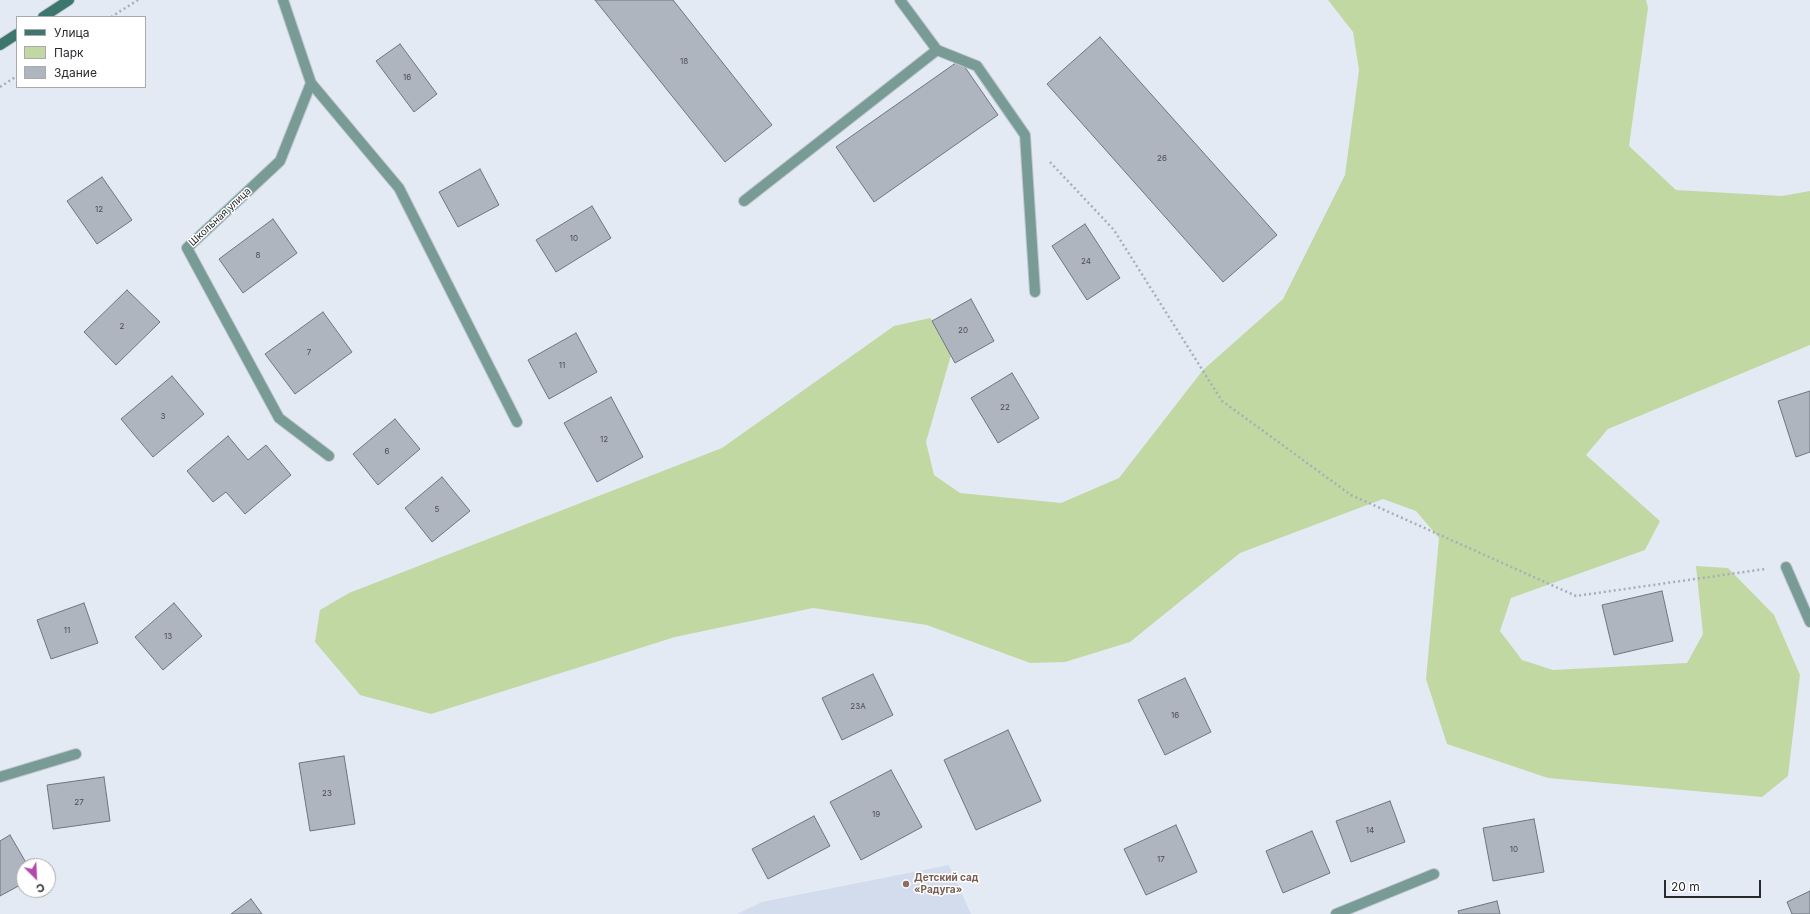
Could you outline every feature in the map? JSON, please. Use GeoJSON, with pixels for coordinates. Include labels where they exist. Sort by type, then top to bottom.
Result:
{"type":"FeatureCollection","features":[{"type":"Feature","properties":{"kind":"street"},"geometry":{"type":"LineString","coordinates":[[45,16],[69,0]]}},
{"type":"Feature","properties":{"kind":"street"},"geometry":{"type":"LineString","coordinates":[[283,0],[312,83],[400,188],[517,422]]}},
{"type":"Feature","properties":{"kind":"street"},"geometry":{"type":"LineString","coordinates":[[900,0],[937,50],[977,66],[1025,135],[1035,292]]}},
{"type":"Feature","properties":{"kind":"street"},"geometry":{"type":"LineString","coordinates":[[0,45],[16,35]]}},
{"type":"Feature","properties":{"kind":"street"},"geometry":{"type":"LineString","coordinates":[[744,201],[937,50]]}},
{"type":"Feature","properties":{"kind":"street","name":"Школьная улица"},"geometry":{"type":"LineString","coordinates":[[312,83],[280,161],[187,248],[280,418],[329,456]]}},
{"type":"Feature","properties":{"kind":"street"},"geometry":{"type":"LineString","coordinates":[[1786,566],[1810,622]]}},
{"type":"Feature","properties":{"kind":"street"},"geometry":{"type":"LineString","coordinates":[[0,777],[76,754]]}},
{"type":"Feature","properties":{"kind":"street"},"geometry":{"type":"LineString","coordinates":[[1336,914],[1434,874]]}},
{"type":"Feature","properties":{"kind":"path"},"geometry":{"type":"LineString","coordinates":[[113,16],[138,0]]}},
{"type":"Feature","properties":{"kind":"path"},"geometry":{"type":"LineString","coordinates":[[0,87],[16,77]]}},
{"type":"Feature","properties":{"kind":"path"},"geometry":{"type":"LineString","coordinates":[[1025,135],[1114,230],[1222,401],[1351,495],[1576,596],[1786,566]]}},
{"type":"Feature","properties":{"kind":"shaded area","name":"Детский сад «Радуга»"},"geometry":{"type":"Polygon","coordinates":[[[949,865],[971,914],[737,914],[762,902],[949,865]]]}},
{"type":"Feature","properties":{"kind":"green space"},"geometry":{"type":"Polygon","coordinates":[[[1328,0],[1646,0],[1648,8],[1629,146],[1676,190],[1782,196],[1810,191],[1810,345],[1608,429],[1586,455],[1660,521],[1645,550],[1511,598],[1500,631],[1522,660],[1553,670],[1687,663],[1703,634],[1696,566],[1728,568],[1774,615],[1800,675],[1788,776],[1762,797],[1548,778],[1447,744],[1426,679],[1439,538],[1416,511],[1383,499],[1240,553],[1130,642],[1065,662],[1030,663],[927,625],[813,608],[675,637],[431,714],[360,695],[315,642],[320,610],[349,593],[722,448],[894,326],[930,318],[955,341],[926,442],[934,475],[960,493],[1061,503],[1119,478],[1203,370],[1283,299],[1345,175],[1359,70],[1353,32],[1328,0]]]}},
{"type":"Feature","properties":{"kind":"building"},"geometry":{"type":"Polygon","coordinates":[[[595,0],[673,0],[772,125],[725,162],[595,0]]]}},
{"type":"Feature","properties":{"kind":"building"},"geometry":{"type":"Polygon","coordinates":[[[1100,37],[1277,235],[1223,282],[1047,84],[1100,37]]]}},
{"type":"Feature","properties":{"kind":"building"},"geometry":{"type":"Polygon","coordinates":[[[400,44],[437,94],[414,112],[376,61],[400,44]]]}},
{"type":"Feature","properties":{"kind":"building"},"geometry":{"type":"Polygon","coordinates":[[[960,60],[998,115],[874,202],[836,147],[960,60]]]}},
{"type":"Feature","properties":{"kind":"building"},"geometry":{"type":"Polygon","coordinates":[[[480,169],[499,205],[458,227],[439,192],[480,169]]]}},
{"type":"Feature","properties":{"kind":"building"},"geometry":{"type":"Polygon","coordinates":[[[102,177],[132,220],[97,244],[67,201],[102,177]]]}},
{"type":"Feature","properties":{"kind":"building"},"geometry":{"type":"Polygon","coordinates":[[[592,206],[611,238],[556,272],[536,240],[592,206]]]}},
{"type":"Feature","properties":{"kind":"building"},"geometry":{"type":"Polygon","coordinates":[[[273,219],[297,253],[243,293],[219,259],[273,219]]]}},
{"type":"Feature","properties":{"kind":"building"},"geometry":{"type":"Polygon","coordinates":[[[1085,224],[1120,278],[1087,300],[1052,246],[1085,224]]]}},
{"type":"Feature","properties":{"kind":"building"},"geometry":{"type":"Polygon","coordinates":[[[127,290],[160,322],[116,365],[84,332],[127,290]]]}},
{"type":"Feature","properties":{"kind":"building"},"geometry":{"type":"Polygon","coordinates":[[[971,299],[994,341],[955,363],[932,321],[971,299]]]}},
{"type":"Feature","properties":{"kind":"building"},"geometry":{"type":"Polygon","coordinates":[[[323,312],[352,352],[295,394],[265,354],[323,312]]]}},
{"type":"Feature","properties":{"kind":"building"},"geometry":{"type":"Polygon","coordinates":[[[576,333],[597,372],[549,399],[528,360],[576,333]]]}},
{"type":"Feature","properties":{"kind":"building"},"geometry":{"type":"Polygon","coordinates":[[[1012,373],[1039,418],[998,443],[971,398],[1012,373]]]}},
{"type":"Feature","properties":{"kind":"building"},"geometry":{"type":"Polygon","coordinates":[[[172,376],[204,414],[153,457],[121,419],[172,376]]]}},
{"type":"Feature","properties":{"kind":"building"},"geometry":{"type":"Polygon","coordinates":[[[1810,391],[1810,452],[1796,457],[1778,401],[1810,391]]]}},
{"type":"Feature","properties":{"kind":"building"},"geometry":{"type":"Polygon","coordinates":[[[611,397],[643,457],[597,482],[564,423],[611,397]]]}},
{"type":"Feature","properties":{"kind":"building"},"geometry":{"type":"Polygon","coordinates":[[[395,419],[420,449],[378,485],[353,454],[395,419]]]}},
{"type":"Feature","properties":{"kind":"building"},"geometry":{"type":"Polygon","coordinates":[[[228,436],[248,460],[266,445],[291,475],[245,514],[226,492],[213,502],[187,471],[228,436]]]}},
{"type":"Feature","properties":{"kind":"building"},"geometry":{"type":"Polygon","coordinates":[[[442,477],[470,511],[432,542],[405,508],[442,477]]]}},
{"type":"Feature","properties":{"kind":"building"},"geometry":{"type":"Polygon","coordinates":[[[1662,591],[1673,641],[1614,655],[1602,605],[1662,591]]]}},
{"type":"Feature","properties":{"kind":"building"},"geometry":{"type":"Polygon","coordinates":[[[84,603],[98,643],[51,659],[37,620],[84,603]]]}},
{"type":"Feature","properties":{"kind":"building"},"geometry":{"type":"Polygon","coordinates":[[[174,603],[202,636],[163,670],[135,637],[174,603]]]}},
{"type":"Feature","properties":{"kind":"building"},"geometry":{"type":"Polygon","coordinates":[[[873,674],[893,715],[842,740],[822,698],[873,674]]]}},
{"type":"Feature","properties":{"kind":"building"},"geometry":{"type":"Polygon","coordinates":[[[1185,678],[1211,732],[1165,755],[1138,700],[1185,678]]]}},
{"type":"Feature","properties":{"kind":"building"},"geometry":{"type":"Polygon","coordinates":[[[1008,730],[1041,801],[976,830],[944,760],[1008,730]]]}},
{"type":"Feature","properties":{"kind":"building"},"geometry":{"type":"Polygon","coordinates":[[[344,756],[355,824],[310,831],[299,763],[344,756]]]}},
{"type":"Feature","properties":{"kind":"building"},"geometry":{"type":"Polygon","coordinates":[[[891,770],[922,827],[861,860],[830,802],[891,770]]]}},
{"type":"Feature","properties":{"kind":"building"},"geometry":{"type":"Polygon","coordinates":[[[104,777],[110,821],[53,829],[47,785],[104,777]]]}},
{"type":"Feature","properties":{"kind":"building"},"geometry":{"type":"Polygon","coordinates":[[[1390,801],[1405,842],[1351,862],[1336,821],[1390,801]]]}},
{"type":"Feature","properties":{"kind":"building"},"geometry":{"type":"Polygon","coordinates":[[[814,816],[830,846],[768,879],[752,849],[814,816]]]}},
{"type":"Feature","properties":{"kind":"building"},"geometry":{"type":"Polygon","coordinates":[[[1534,819],[1544,872],[1493,881],[1483,828],[1534,819]]]}},
{"type":"Feature","properties":{"kind":"building"},"geometry":{"type":"Polygon","coordinates":[[[1176,825],[1197,872],[1146,895],[1124,849],[1176,825]]]}},
{"type":"Feature","properties":{"kind":"building"},"geometry":{"type":"Polygon","coordinates":[[[1312,831],[1330,873],[1283,893],[1266,851],[1312,831]]]}},
{"type":"Feature","properties":{"kind":"building"},"geometry":{"type":"Polygon","coordinates":[[[10,835],[23,858],[16,858],[16,887],[0,896],[0,841],[10,835]]]}},
{"type":"Feature","properties":{"kind":"building"},"geometry":{"type":"Polygon","coordinates":[[[1810,891],[1810,914],[1792,914],[1787,902],[1810,891]]]}},
{"type":"Feature","properties":{"kind":"building"},"geometry":{"type":"Polygon","coordinates":[[[251,899],[262,914],[231,914],[251,899]]]}},
{"type":"Feature","properties":{"kind":"building"},"geometry":{"type":"Polygon","coordinates":[[[1497,901],[1500,914],[1459,914],[1458,911],[1497,901]]]}},
{"type":"Feature","properties":{"kind":"place","name":"Детский сад «Радуга»"},"geometry":{"type":"Point","coordinates":[906,884]}}]}
